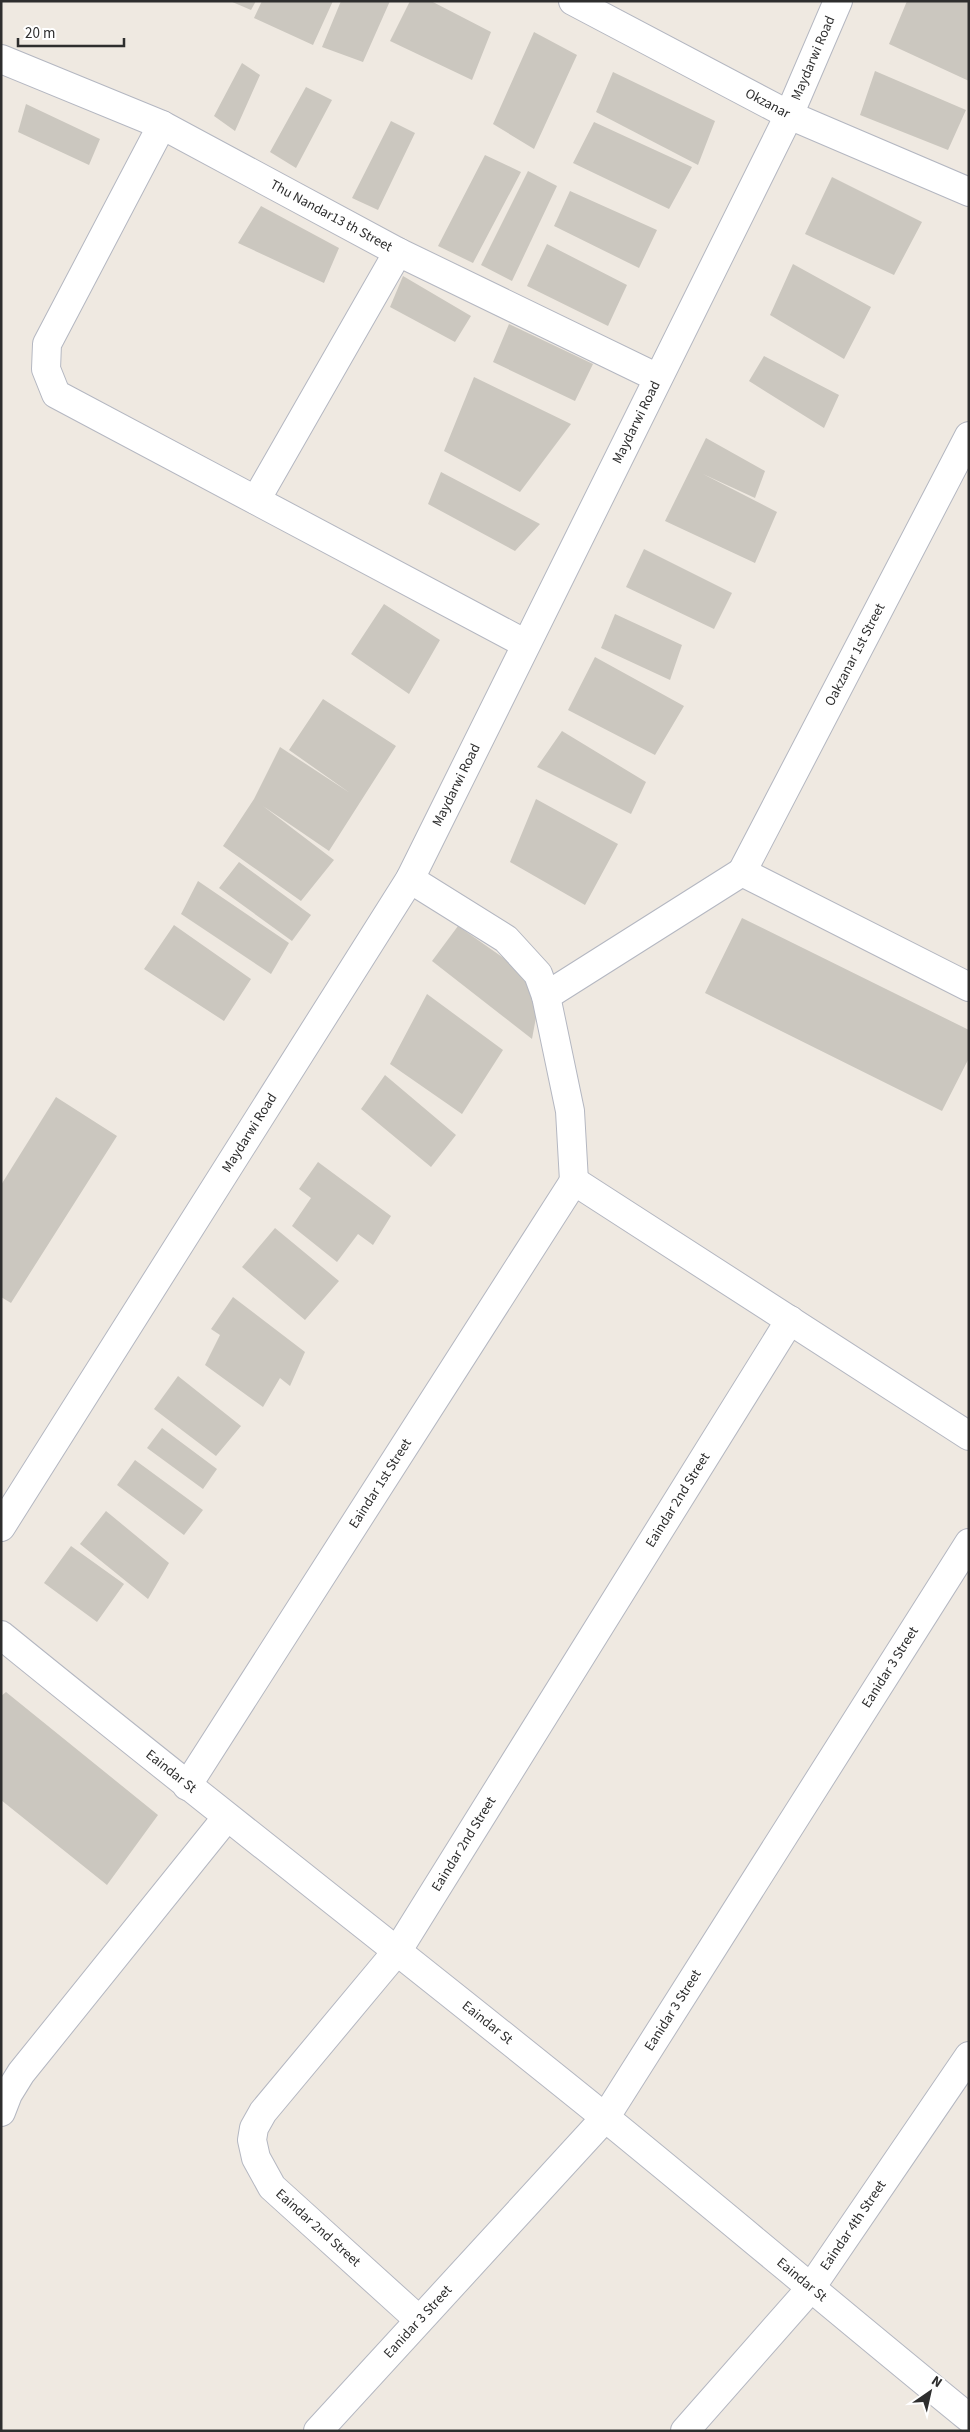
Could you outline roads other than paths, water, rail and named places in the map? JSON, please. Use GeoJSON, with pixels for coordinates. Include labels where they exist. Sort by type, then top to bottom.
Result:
{"type":"FeatureCollection","features":[{"type":"Feature","properties":{"kind":"street","name":"Okzanar"},"geometry":{"type":"LineString","coordinates":[[573,1],[789,115],[969,192]]}},
{"type":"Feature","properties":{"kind":"street","name":"Maydarwi Road"},"geometry":{"type":"LineString","coordinates":[[1,1527],[410,879],[789,115],[838,1]]}},
{"type":"Feature","properties":{"kind":"street","name":"Thu Nandar13 th Street"},"geometry":{"type":"LineString","coordinates":[[1,59],[162,125],[398,252],[658,378]]}},
{"type":"Feature","properties":{"kind":"street"},"geometry":{"type":"LineString","coordinates":[[162,125],[47,344],[46,369],[56,394],[526,644]]}},
{"type":"Feature","properties":{"kind":"street"},"geometry":{"type":"LineString","coordinates":[[256,500],[398,252]]}},
{"type":"Feature","properties":{"kind":"street","name":"Oakzanar 1st Street"},"geometry":{"type":"LineString","coordinates":[[742,872],[969,436]]}},
{"type":"Feature","properties":{"kind":"street"},"geometry":{"type":"LineString","coordinates":[[546,996],[742,872],[969,987]]}},
{"type":"Feature","properties":{"kind":"street"},"geometry":{"type":"LineString","coordinates":[[410,879],[506,939],[538,974],[546,996],[570,1111],[574,1181],[969,1436]]}},
{"type":"Feature","properties":{"kind":"street","name":"Eaindar 1st Street"},"geometry":{"type":"LineString","coordinates":[[187,1786],[574,1181]]}},
{"type":"Feature","properties":{"kind":"street","name":"Eaindar 2nd Street"},"geometry":{"type":"LineString","coordinates":[[419,2320],[272,2187],[256,2158],[252,2140],[254,2128],[263,2112],[398,1950],[790,1320]]}},
{"type":"Feature","properties":{"kind":"street","name":"Eanidar 3 Street"},"geometry":{"type":"LineString","coordinates":[[318,2431],[605,2118],[969,1543]]}},
{"type":"Feature","properties":{"kind":"street","name":"Eaindar St"},"geometry":{"type":"LineString","coordinates":[[1,1635],[187,1786],[398,1950],[969,2418]]}},
{"type":"Feature","properties":{"kind":"street"},"geometry":{"type":"LineString","coordinates":[[1,2112],[8,2094],[21,2073],[227,1817]]}},
{"type":"Feature","properties":{"kind":"street","name":"Eaindar 4th Street"},"geometry":{"type":"LineString","coordinates":[[685,2431],[810,2289],[969,2056]]}}]}
